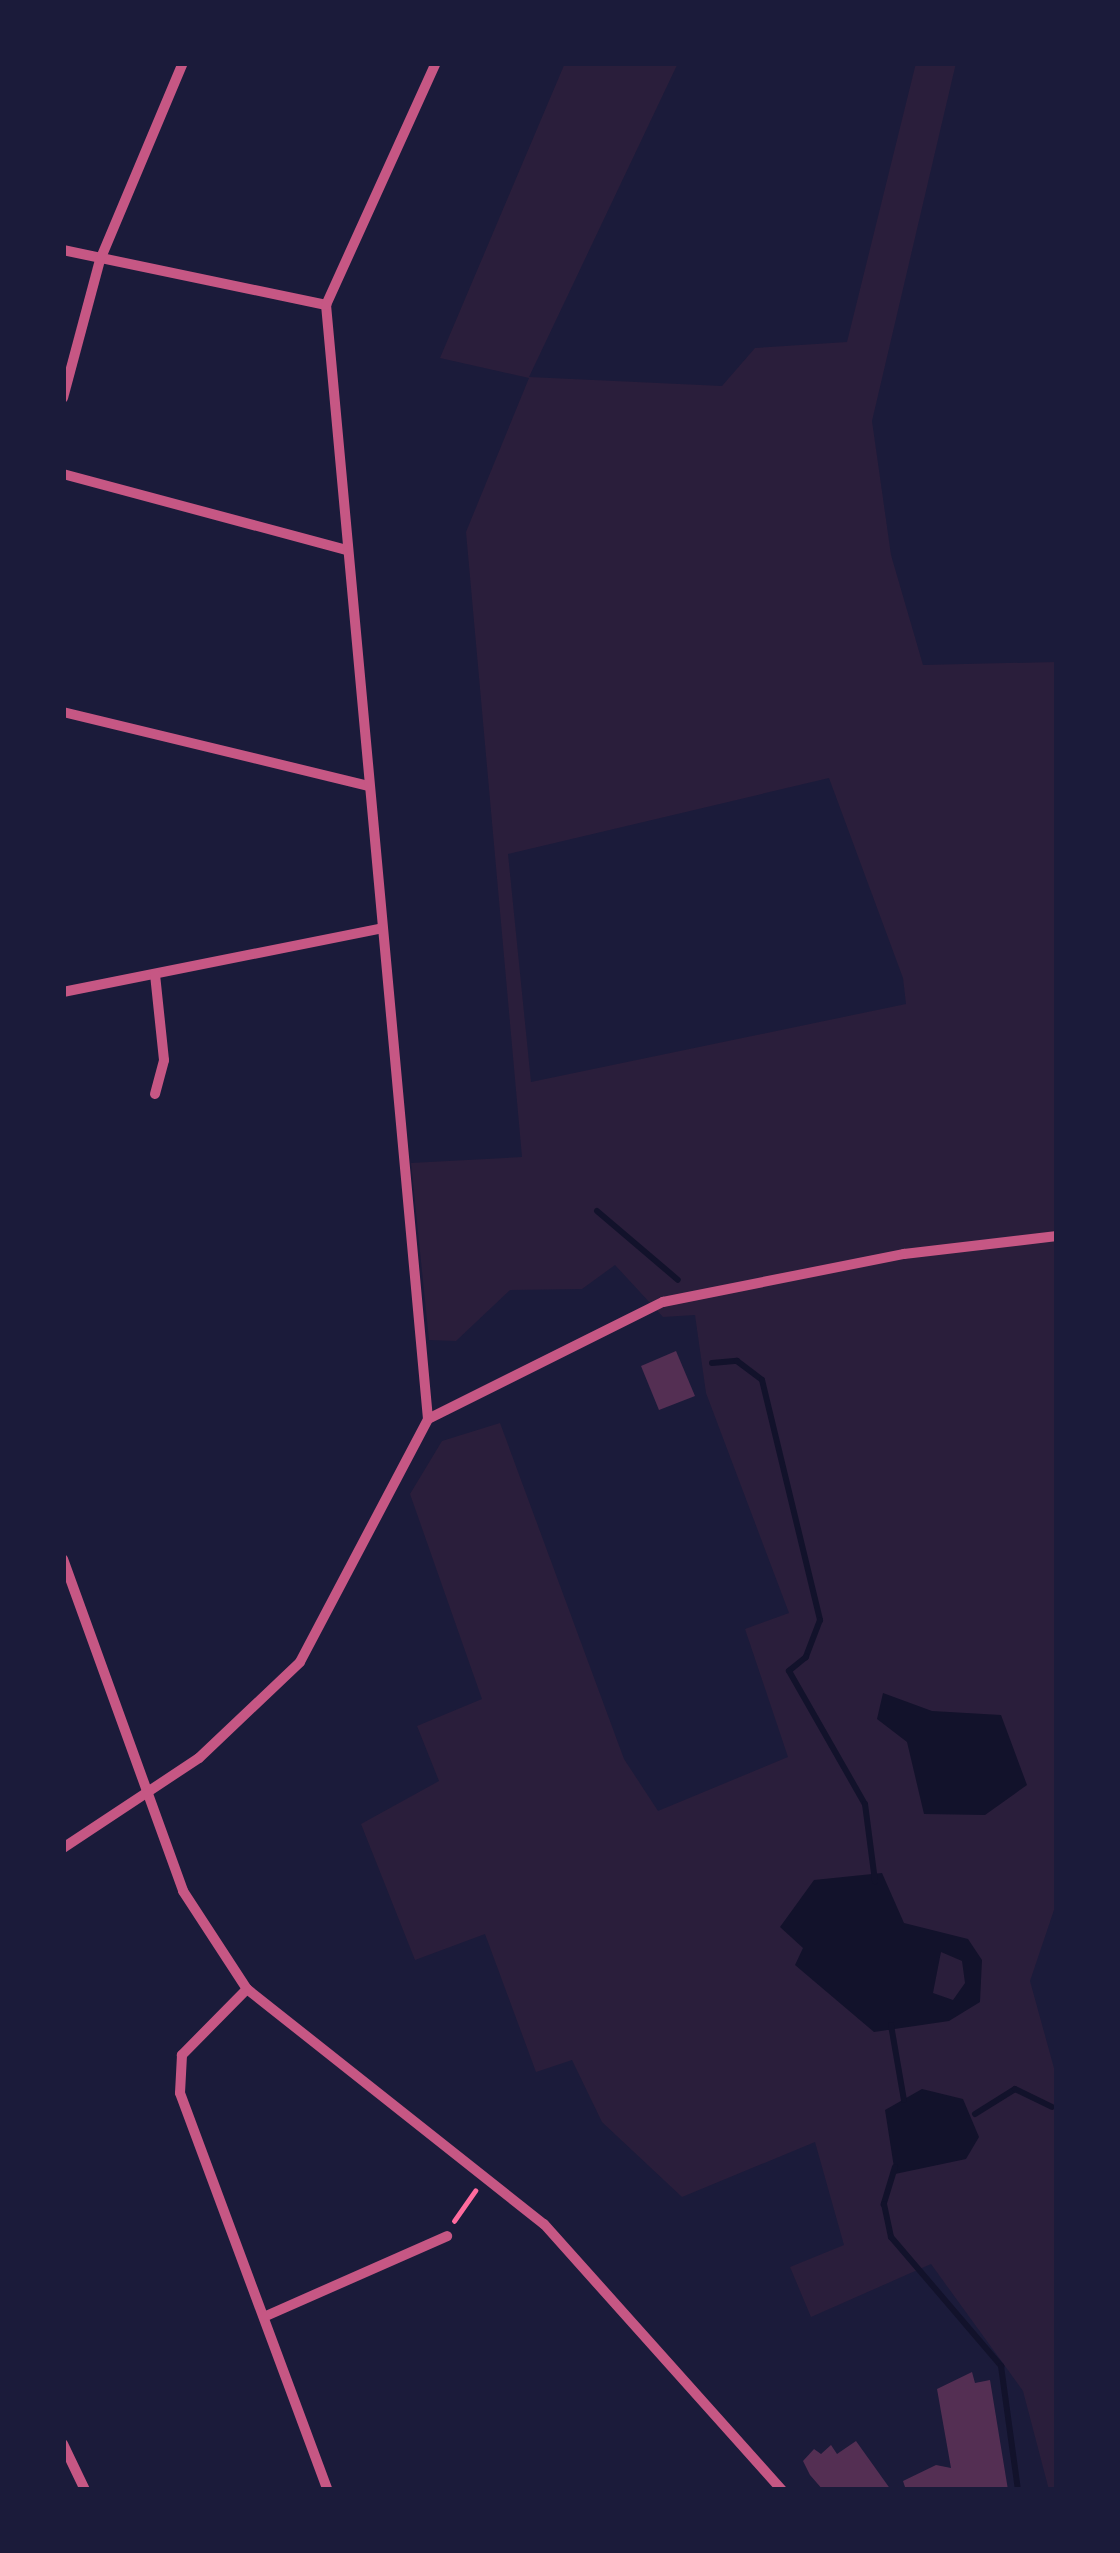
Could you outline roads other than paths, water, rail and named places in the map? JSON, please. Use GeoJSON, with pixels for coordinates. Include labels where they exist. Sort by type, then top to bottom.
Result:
{"type":"FeatureCollection","features":[{"type":"Feature","properties":{"kind":"street"},"geometry":{"type":"LineString","coordinates":[[63,398],[100,260],[184,63]]}},
{"type":"Feature","properties":{"kind":"street"},"geometry":{"type":"LineString","coordinates":[[63,1847],[146,1799],[300,1662],[428,1419],[378,929],[326,305],[436,63]]}},
{"type":"Feature","properties":{"kind":"street"},"geometry":{"type":"LineString","coordinates":[[63,250],[326,305]]}},
{"type":"Feature","properties":{"kind":"street"},"geometry":{"type":"LineString","coordinates":[[63,474],[347,550]]}},
{"type":"Feature","properties":{"kind":"street"},"geometry":{"type":"LineString","coordinates":[[63,712],[369,786]]}},
{"type":"Feature","properties":{"kind":"street"},"geometry":{"type":"LineString","coordinates":[[63,992],[378,929]]}},
{"type":"Feature","properties":{"kind":"street"},"geometry":{"type":"LineString","coordinates":[[155,974],[164,1060],[155,1094]]}},
{"type":"Feature","properties":{"kind":"street"},"geometry":{"type":"LineString","coordinates":[[428,1419],[663,1302],[904,1254],[1057,1236]]}},
{"type":"Feature","properties":{"kind":"street"},"geometry":{"type":"LineString","coordinates":[[63,1559],[183,1891],[247,1989],[488,2175],[594,2275],[782,2490]]}},
{"type":"Feature","properties":{"kind":"street"},"geometry":{"type":"LineString","coordinates":[[247,1989],[182,2055],[181,2093],[328,2490]]}},
{"type":"Feature","properties":{"kind":"street"},"geometry":{"type":"LineString","coordinates":[[266,2316],[446,2236]]}},
{"type":"Feature","properties":{"kind":"street"},"geometry":{"type":"LineString","coordinates":[[63,2444],[85,2490]]}},
{"type":"Feature","properties":{"kind":"waterway"},"geometry":{"type":"LineString","coordinates":[[597,1211],[678,1280]]}},
{"type":"Feature","properties":{"kind":"waterway"},"geometry":{"type":"LineString","coordinates":[[712,1363],[737,1361],[762,1380],[820,1620],[806,1657],[789,1671],[865,1804],[875,1881]]}},
{"type":"Feature","properties":{"kind":"waterway"},"geometry":{"type":"LineString","coordinates":[[891,2025],[904,2100]]}},
{"type":"Feature","properties":{"kind":"waterway"},"geometry":{"type":"LineString","coordinates":[[975,2114],[1015,2089],[1052,2107]]}},
{"type":"Feature","properties":{"kind":"waterway"},"geometry":{"type":"LineString","coordinates":[[895,2167],[884,2204],[891,2237],[1001,2366],[1018,2490]]}}]}
